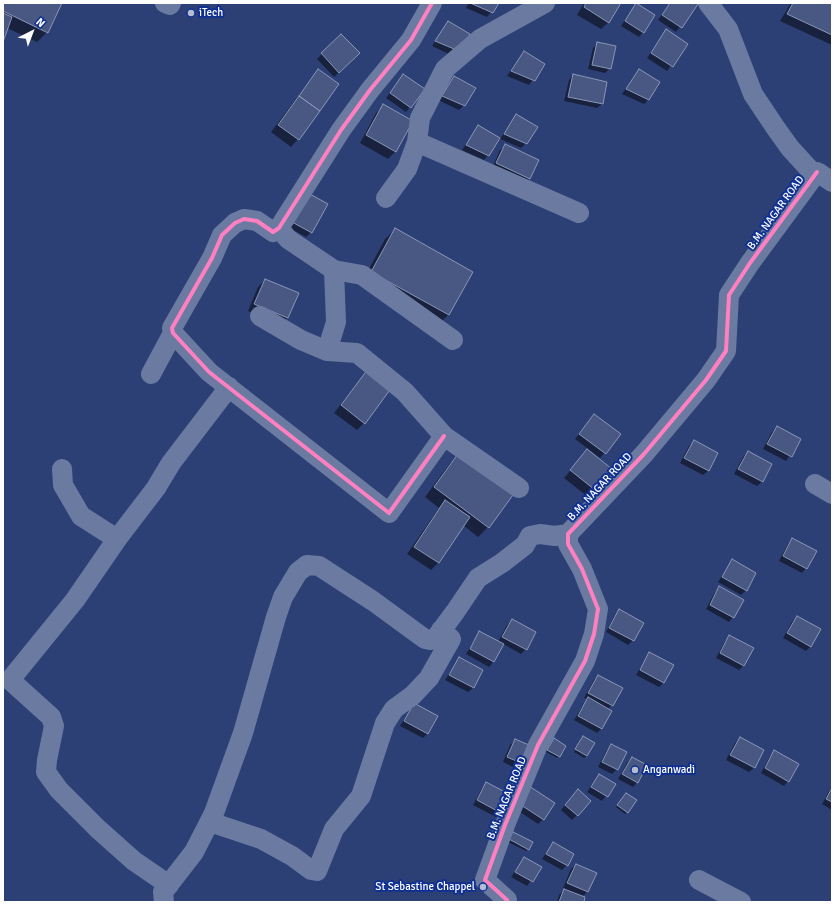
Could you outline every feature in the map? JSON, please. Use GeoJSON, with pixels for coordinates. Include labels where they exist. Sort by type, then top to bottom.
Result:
{"type":"FeatureCollection","features":[{"type":"Feature","properties":{"kind":"street"},"geometry":{"type":"LineString","coordinates":[[165,3],[170,5],[171,3]]}},
{"type":"Feature","properties":{"kind":"street"},"geometry":{"type":"LineString","coordinates":[[432,3],[411,40],[370,90],[341,130],[279,228],[273,232],[256,221],[244,218],[235,223],[222,235],[212,258],[172,328],[173,334],[209,372],[389,513],[444,436]]}},
{"type":"Feature","properties":{"kind":"street"},"geometry":{"type":"LineString","coordinates":[[386,198],[406,169],[417,142],[420,118],[445,69],[480,39],[545,3]]}},
{"type":"Feature","properties":{"kind":"street"},"geometry":{"type":"LineString","coordinates":[[708,3],[728,29],[753,94],[790,148],[811,171],[824,177]]}},
{"type":"Feature","properties":{"kind":"street"},"geometry":{"type":"LineString","coordinates":[[417,142],[579,213]]}},
{"type":"Feature","properties":{"kind":"street","name":"B.M. NAGAR ROAD"},"geometry":{"type":"LineString","coordinates":[[506,902],[507,900],[485,880],[505,824],[538,746],[585,662],[594,634],[598,609],[582,569],[568,544],[568,534],[644,454],[706,380],[726,351],[729,295],[750,263],[824,177]]}},
{"type":"Feature","properties":{"kind":"street"},"geometry":{"type":"LineString","coordinates":[[279,228],[288,239],[334,270],[362,275],[452,340]]}},
{"type":"Feature","properties":{"kind":"street"},"geometry":{"type":"LineString","coordinates":[[327,352],[336,322],[334,270]]}},
{"type":"Feature","properties":{"kind":"street"},"geometry":{"type":"LineString","coordinates":[[260,316],[301,340],[327,352],[357,353],[405,392],[444,436],[519,488]]}},
{"type":"Feature","properties":{"kind":"street"},"geometry":{"type":"LineString","coordinates":[[151,374],[173,334]]}},
{"type":"Feature","properties":{"kind":"street"},"geometry":{"type":"LineString","coordinates":[[229,387],[117,539],[75,600],[7,674],[51,717],[54,726],[46,772],[59,790],[167,894],[172,878],[184,866],[194,852],[210,822],[243,733],[278,612],[292,580],[301,568],[307,565],[319,566],[425,639],[434,639],[478,578],[502,563],[525,545],[530,536],[540,534],[555,536],[568,534]]}},
{"type":"Feature","properties":{"kind":"street"},"geometry":{"type":"LineString","coordinates":[[62,469],[63,485],[81,516],[117,539]]}},
{"type":"Feature","properties":{"kind":"street"},"geometry":{"type":"LineString","coordinates":[[210,822],[261,839],[292,856],[312,870],[317,871],[334,829],[361,796],[385,723],[394,709],[413,695],[429,678],[451,639],[441,630]]}},
{"type":"Feature","properties":{"kind":"street"},"geometry":{"type":"LineString","coordinates":[[699,880],[741,902]]}},
{"type":"Feature","properties":{"kind":"building"},"geometry":{"type":"Polygon","coordinates":[[[3,3],[62,3],[48,33],[3,11],[3,3]]]}},
{"type":"Feature","properties":{"kind":"building"},"geometry":{"type":"Polygon","coordinates":[[[470,3],[499,3],[493,13],[470,3]]]}},
{"type":"Feature","properties":{"kind":"building"},"geometry":{"type":"Polygon","coordinates":[[[586,3],[621,3],[609,23],[584,7],[586,3]]]}},
{"type":"Feature","properties":{"kind":"building"},"geometry":{"type":"Polygon","coordinates":[[[636,3],[655,15],[644,33],[625,21],[636,3]]]}},
{"type":"Feature","properties":{"kind":"building"},"geometry":{"type":"Polygon","coordinates":[[[670,3],[698,4],[682,28],[662,15],[670,3]]]}},
{"type":"Feature","properties":{"kind":"building"},"geometry":{"type":"Polygon","coordinates":[[[793,3],[832,3],[832,35],[787,14],[793,3]]]}},
{"type":"Feature","properties":{"kind":"building"},"geometry":{"type":"Polygon","coordinates":[[[3,13],[12,17],[3,42],[3,13]]]}},
{"type":"Feature","properties":{"kind":"building"},"geometry":{"type":"Polygon","coordinates":[[[448,21],[470,34],[459,51],[435,41],[448,21]]]}},
{"type":"Feature","properties":{"kind":"building"},"geometry":{"type":"Polygon","coordinates":[[[666,29],[688,44],[673,67],[651,53],[666,29]]]}},
{"type":"Feature","properties":{"kind":"building"},"geometry":{"type":"Polygon","coordinates":[[[341,34],[360,53],[339,73],[321,53],[341,34]]]}},
{"type":"Feature","properties":{"kind":"building"},"geometry":{"type":"Polygon","coordinates":[[[597,42],[616,46],[611,69],[592,65],[597,42]]]}},
{"type":"Feature","properties":{"kind":"building"},"geometry":{"type":"Polygon","coordinates":[[[524,51],[545,64],[535,81],[511,71],[524,51]]]}},
{"type":"Feature","properties":{"kind":"building"},"geometry":{"type":"Polygon","coordinates":[[[318,69],[339,84],[320,111],[299,96],[318,69]]]}},
{"type":"Feature","properties":{"kind":"building"},"geometry":{"type":"Polygon","coordinates":[[[639,69],[660,82],[649,100],[626,89],[639,69]]]}},
{"type":"Feature","properties":{"kind":"building"},"geometry":{"type":"Polygon","coordinates":[[[403,74],[425,89],[411,108],[390,93],[403,74]]]}},
{"type":"Feature","properties":{"kind":"building"},"geometry":{"type":"Polygon","coordinates":[[[573,74],[607,82],[603,104],[568,97],[573,74]]]}},
{"type":"Feature","properties":{"kind":"building"},"geometry":{"type":"Polygon","coordinates":[[[454,76],[476,88],[465,106],[442,96],[454,76]]]}},
{"type":"Feature","properties":{"kind":"building"},"geometry":{"type":"Polygon","coordinates":[[[299,96],[320,111],[299,140],[278,125],[299,96]]]}},
{"type":"Feature","properties":{"kind":"building"},"geometry":{"type":"Polygon","coordinates":[[[383,104],[413,121],[396,152],[366,135],[383,104]]]}},
{"type":"Feature","properties":{"kind":"building"},"geometry":{"type":"Polygon","coordinates":[[[516,114],[538,127],[527,144],[504,134],[516,114]]]}},
{"type":"Feature","properties":{"kind":"building"},"geometry":{"type":"Polygon","coordinates":[[[478,125],[500,138],[489,156],[466,145],[478,125]]]}},
{"type":"Feature","properties":{"kind":"building"},"geometry":{"type":"Polygon","coordinates":[[[505,144],[539,160],[530,179],[496,163],[505,144]]]}},
{"type":"Feature","properties":{"kind":"building"},"geometry":{"type":"Polygon","coordinates":[[[308,193],[328,204],[312,233],[292,222],[308,193]]]}},
{"type":"Feature","properties":{"kind":"building"},"geometry":{"type":"Polygon","coordinates":[[[395,228],[473,272],[449,315],[371,272],[395,228]]]}},
{"type":"Feature","properties":{"kind":"building"},"geometry":{"type":"Polygon","coordinates":[[[265,279],[299,293],[288,318],[254,304],[265,279]]]}},
{"type":"Feature","properties":{"kind":"building"},"geometry":{"type":"Polygon","coordinates":[[[368,369],[392,387],[365,424],[341,405],[368,369]]]}},
{"type":"Feature","properties":{"kind":"building"},"geometry":{"type":"Polygon","coordinates":[[[594,414],[621,434],[606,454],[579,434],[594,414]]]}},
{"type":"Feature","properties":{"kind":"building"},"geometry":{"type":"Polygon","coordinates":[[[777,426],[801,439],[792,457],[767,444],[777,426]]]}},
{"type":"Feature","properties":{"kind":"building"},"geometry":{"type":"Polygon","coordinates":[[[694,440],[718,453],[709,471],[684,458],[694,440]]]}},
{"type":"Feature","properties":{"kind":"building"},"geometry":{"type":"Polygon","coordinates":[[[587,449],[617,473],[600,494],[570,470],[587,449]]]}},
{"type":"Feature","properties":{"kind":"building"},"geometry":{"type":"Polygon","coordinates":[[[748,451],[772,464],[763,482],[738,469],[748,451]]]}},
{"type":"Feature","properties":{"kind":"building"},"geometry":{"type":"Polygon","coordinates":[[[458,454],[513,495],[489,528],[434,487],[458,454]]]}},
{"type":"Feature","properties":{"kind":"building"},"geometry":{"type":"Polygon","coordinates":[[[445,500],[470,517],[439,563],[414,547],[445,500]]]}},
{"type":"Feature","properties":{"kind":"building"},"geometry":{"type":"Polygon","coordinates":[[[792,538],[817,551],[807,569],[783,556],[792,538]]]}},
{"type":"Feature","properties":{"kind":"building"},"geometry":{"type":"Polygon","coordinates":[[[732,559],[756,573],[747,591],[722,577],[732,559]]]}},
{"type":"Feature","properties":{"kind":"building"},"geometry":{"type":"Polygon","coordinates":[[[719,586],[744,600],[734,618],[710,605],[719,586]]]}},
{"type":"Feature","properties":{"kind":"building"},"geometry":{"type":"Polygon","coordinates":[[[619,609],[644,623],[634,641],[609,628],[619,609]]]}},
{"type":"Feature","properties":{"kind":"building"},"geometry":{"type":"Polygon","coordinates":[[[797,616],[821,629],[811,647],[787,633],[797,616]]]}},
{"type":"Feature","properties":{"kind":"building"},"geometry":{"type":"Polygon","coordinates":[[[512,619],[536,632],[527,650],[502,637],[512,619]]]}},
{"type":"Feature","properties":{"kind":"building"},"geometry":{"type":"Polygon","coordinates":[[[479,631],[504,644],[494,662],[470,649],[479,631]]]}},
{"type":"Feature","properties":{"kind":"building"},"geometry":{"type":"Polygon","coordinates":[[[729,635],[754,648],[744,666],[720,653],[729,635]]]}},
{"type":"Feature","properties":{"kind":"building"},"geometry":{"type":"Polygon","coordinates":[[[649,652],[674,665],[664,683],[640,670],[649,652]]]}},
{"type":"Feature","properties":{"kind":"building"},"geometry":{"type":"Polygon","coordinates":[[[459,657],[483,670],[474,688],[449,675],[459,657]]]}},
{"type":"Feature","properties":{"kind":"building"},"geometry":{"type":"Polygon","coordinates":[[[598,675],[623,688],[613,706],[588,693],[598,675]]]}},
{"type":"Feature","properties":{"kind":"building"},"geometry":{"type":"Polygon","coordinates":[[[588,697],[612,711],[602,729],[578,716],[588,697]]]}},
{"type":"Feature","properties":{"kind":"building"},"geometry":{"type":"Polygon","coordinates":[[[414,703],[438,716],[428,734],[404,721],[414,703]]]}},
{"type":"Feature","properties":{"kind":"building"},"geometry":{"type":"Polygon","coordinates":[[[583,736],[595,743],[587,756],[575,749],[583,736]]]}},
{"type":"Feature","properties":{"kind":"building"},"geometry":{"type":"Polygon","coordinates":[[[740,737],[764,750],[755,768],[730,755],[740,737]]]}},
{"type":"Feature","properties":{"kind":"building"},"geometry":{"type":"Polygon","coordinates":[[[554,738],[566,746],[560,757],[547,750],[554,738]]]}},
{"type":"Feature","properties":{"kind":"building"},"geometry":{"type":"Polygon","coordinates":[[[515,739],[529,745],[521,763],[507,757],[515,739]]]}},
{"type":"Feature","properties":{"kind":"building"},"geometry":{"type":"Polygon","coordinates":[[[611,744],[627,752],[618,770],[602,762],[611,744]]]}},
{"type":"Feature","properties":{"kind":"building"},"geometry":{"type":"Polygon","coordinates":[[[774,750],[799,764],[789,782],[765,768],[774,750]]]}},
{"type":"Feature","properties":{"kind":"building","name":"Anganwadi"},"geometry":{"type":"Polygon","coordinates":[[[632,757],[647,765],[638,783],[622,774],[632,757]]]}},
{"type":"Feature","properties":{"kind":"building"},"geometry":{"type":"Polygon","coordinates":[[[599,774],[616,784],[608,797],[591,787],[599,774]]]}},
{"type":"Feature","properties":{"kind":"building"},"geometry":{"type":"Polygon","coordinates":[[[486,782],[511,795],[501,813],[477,800],[486,782]]]}},
{"type":"Feature","properties":{"kind":"building"},"geometry":{"type":"Polygon","coordinates":[[[529,786],[555,803],[544,820],[518,803],[529,786]]]}},
{"type":"Feature","properties":{"kind":"building"},"geometry":{"type":"Polygon","coordinates":[[[832,788],[832,802],[826,799],[832,788]]]}},
{"type":"Feature","properties":{"kind":"building"},"geometry":{"type":"Polygon","coordinates":[[[578,789],[591,801],[578,816],[565,805],[578,789]]]}},
{"type":"Feature","properties":{"kind":"building"},"geometry":{"type":"Polygon","coordinates":[[[626,793],[637,800],[628,813],[617,805],[626,793]]]}},
{"type":"Feature","properties":{"kind":"building"},"geometry":{"type":"Polygon","coordinates":[[[513,832],[533,842],[529,850],[509,839],[513,832]]]}},
{"type":"Feature","properties":{"kind":"building"},"geometry":{"type":"Polygon","coordinates":[[[553,842],[574,854],[568,866],[546,854],[553,842]]]}},
{"type":"Feature","properties":{"kind":"building"},"geometry":{"type":"Polygon","coordinates":[[[524,857],[542,867],[533,882],[515,872],[524,857]]]}},
{"type":"Feature","properties":{"kind":"building"},"geometry":{"type":"Polygon","coordinates":[[[576,864],[597,873],[588,892],[567,883],[576,864]]]}},
{"type":"Feature","properties":{"kind":"building"},"geometry":{"type":"Polygon","coordinates":[[[564,889],[585,897],[584,902],[559,902],[564,889]]]}},
{"type":"Feature","properties":{"kind":"cycle path"},"geometry":{"type":"LineString","coordinates":[[432,3],[411,40],[370,90],[341,130],[279,228],[273,232],[257,221],[244,219],[235,223],[222,235],[212,258],[172,328],[173,333],[209,372],[389,513],[444,436]]}},
{"type":"Feature","properties":{"kind":"cycle path"},"geometry":{"type":"LineString","coordinates":[[506,902],[507,900],[485,880],[505,825],[538,745],[585,661],[594,634],[598,609],[582,569],[568,544],[568,534],[644,454],[706,380],[726,351],[729,295],[750,263],[817,172]]}},
{"type":"Feature","properties":{"kind":"place","name":"iTech"},"geometry":{"type":"Point","coordinates":[191,13]}},
{"type":"Feature","properties":{"kind":"place","name":"Anganwadi"},"geometry":{"type":"Point","coordinates":[635,770]}},
{"type":"Feature","properties":{"kind":"place","name":"St Sebastine Chappel"},"geometry":{"type":"Point","coordinates":[483,887]}}]}
